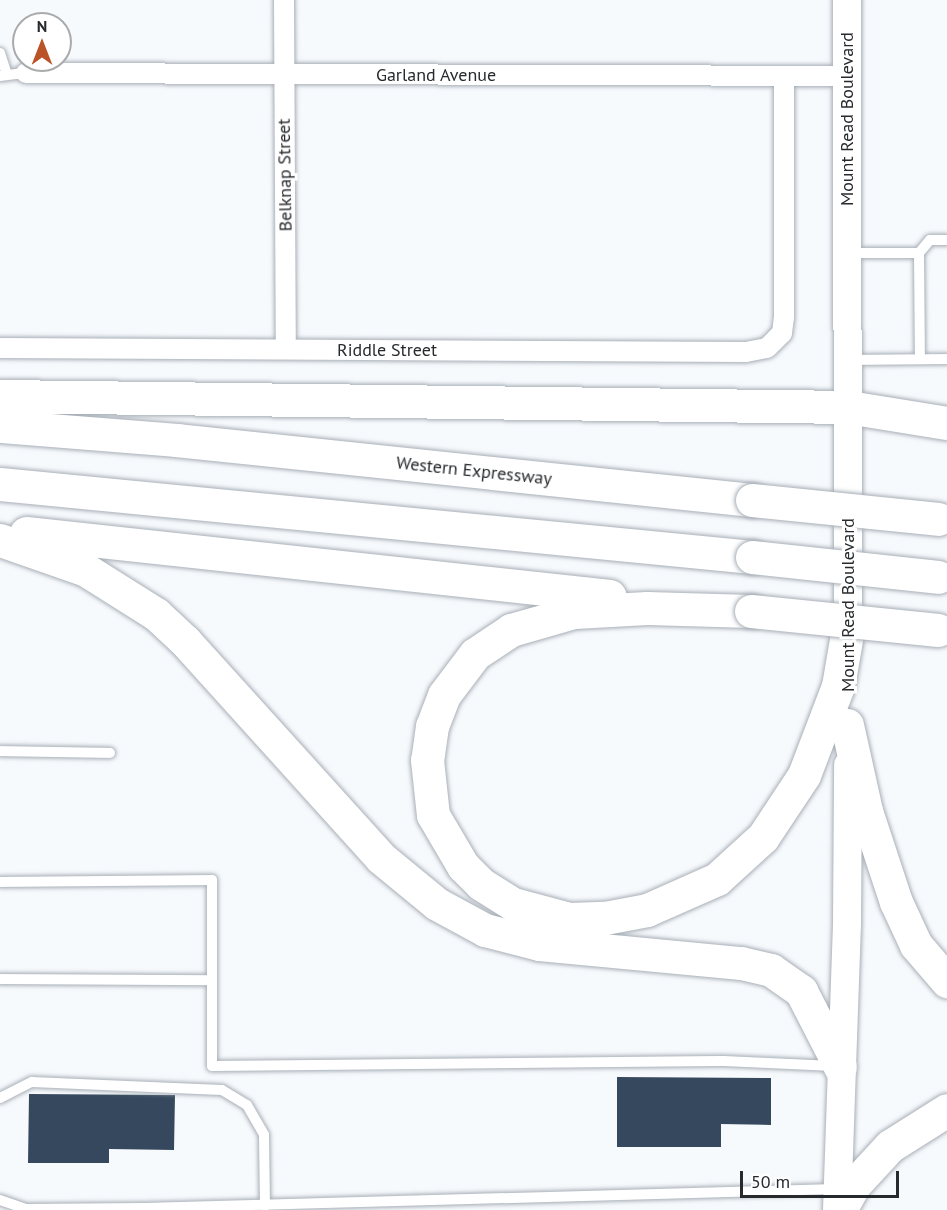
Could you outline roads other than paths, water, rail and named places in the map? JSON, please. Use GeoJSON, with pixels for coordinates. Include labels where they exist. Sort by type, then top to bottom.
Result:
{"type":"FeatureCollection","features":[{"type":"Feature","properties":{"kind":"highway"},"geometry":{"type":"LineString","coordinates":[[0,396],[848,407],[947,423]]}},
{"type":"Feature","properties":{"kind":"highway","name":"Western Expressway"},"geometry":{"type":"LineString","coordinates":[[0,426],[176,440],[943,520]]}},
{"type":"Feature","properties":{"kind":"highway"},"geometry":{"type":"LineString","coordinates":[[0,484],[752,557],[943,578]]}},
{"type":"Feature","properties":{"kind":"highway"},"geometry":{"type":"LineString","coordinates":[[0,530],[944,631]]}},
{"type":"Feature","properties":{"kind":"highway"},"geometry":{"type":"LineString","coordinates":[[0,540],[86,570],[156,614],[185,641],[381,858],[437,904],[484,930],[538,944],[741,963],[771,970],[801,991],[840,1066]]}},
{"type":"Feature","properties":{"kind":"highway"},"geometry":{"type":"LineString","coordinates":[[751,611],[647,608],[574,612],[511,630],[475,654],[444,695],[432,726],[427,760],[433,815],[463,866],[481,884],[513,904],[569,919],[605,918],[647,910],[717,879],[763,837],[804,774],[838,686],[848,628]]}},
{"type":"Feature","properties":{"kind":"highway"},"geometry":{"type":"LineString","coordinates":[[848,725],[866,811],[896,902],[916,945],[947,981]]}},
{"type":"Feature","properties":{"kind":"highway"},"geometry":{"type":"LineString","coordinates":[[838,1203],[890,1146],[947,1110]]}},
{"type":"Feature","properties":{"kind":"main road","name":"Mount Read Boulevard"},"geometry":{"type":"LineString","coordinates":[[838,1203],[840,1066],[847,914],[847,0]]}},
{"type":"Feature","properties":{"kind":"street","name":"Belknap Street"},"geometry":{"type":"LineString","coordinates":[[284,0],[286,349]]}},
{"type":"Feature","properties":{"kind":"street","name":"Garland Avenue"},"geometry":{"type":"LineString","coordinates":[[11,74],[847,76]]}},
{"type":"Feature","properties":{"kind":"street","name":"Riddle Street"},"geometry":{"type":"LineString","coordinates":[[0,348],[746,352],[772,344],[782,333],[784,317],[784,76]]}},
{"type":"Feature","properties":{"kind":"lane"},"geometry":{"type":"LineString","coordinates":[[0,53],[11,74]]}},
{"type":"Feature","properties":{"kind":"lane"},"geometry":{"type":"LineString","coordinates":[[920,358],[919,253],[930,240],[947,240]]}},
{"type":"Feature","properties":{"kind":"lane"},"geometry":{"type":"LineString","coordinates":[[847,253],[919,253]]}},
{"type":"Feature","properties":{"kind":"lane"},"geometry":{"type":"LineString","coordinates":[[848,360],[947,359]]}},
{"type":"Feature","properties":{"kind":"lane"},"geometry":{"type":"LineString","coordinates":[[0,751],[111,753]]}},
{"type":"Feature","properties":{"kind":"lane"},"geometry":{"type":"LineString","coordinates":[[0,882],[212,880],[212,1066],[724,1061],[840,1066]]}},
{"type":"Feature","properties":{"kind":"lane"},"geometry":{"type":"LineString","coordinates":[[0,979],[212,980]]}},
{"type":"Feature","properties":{"kind":"lane"},"geometry":{"type":"LineString","coordinates":[[0,1098],[32,1082],[222,1090],[248,1105],[264,1135],[265,1206]]}},
{"type":"Feature","properties":{"kind":"lane"},"geometry":{"type":"LineString","coordinates":[[0,1200],[26,1209],[838,1203]]}}]}
